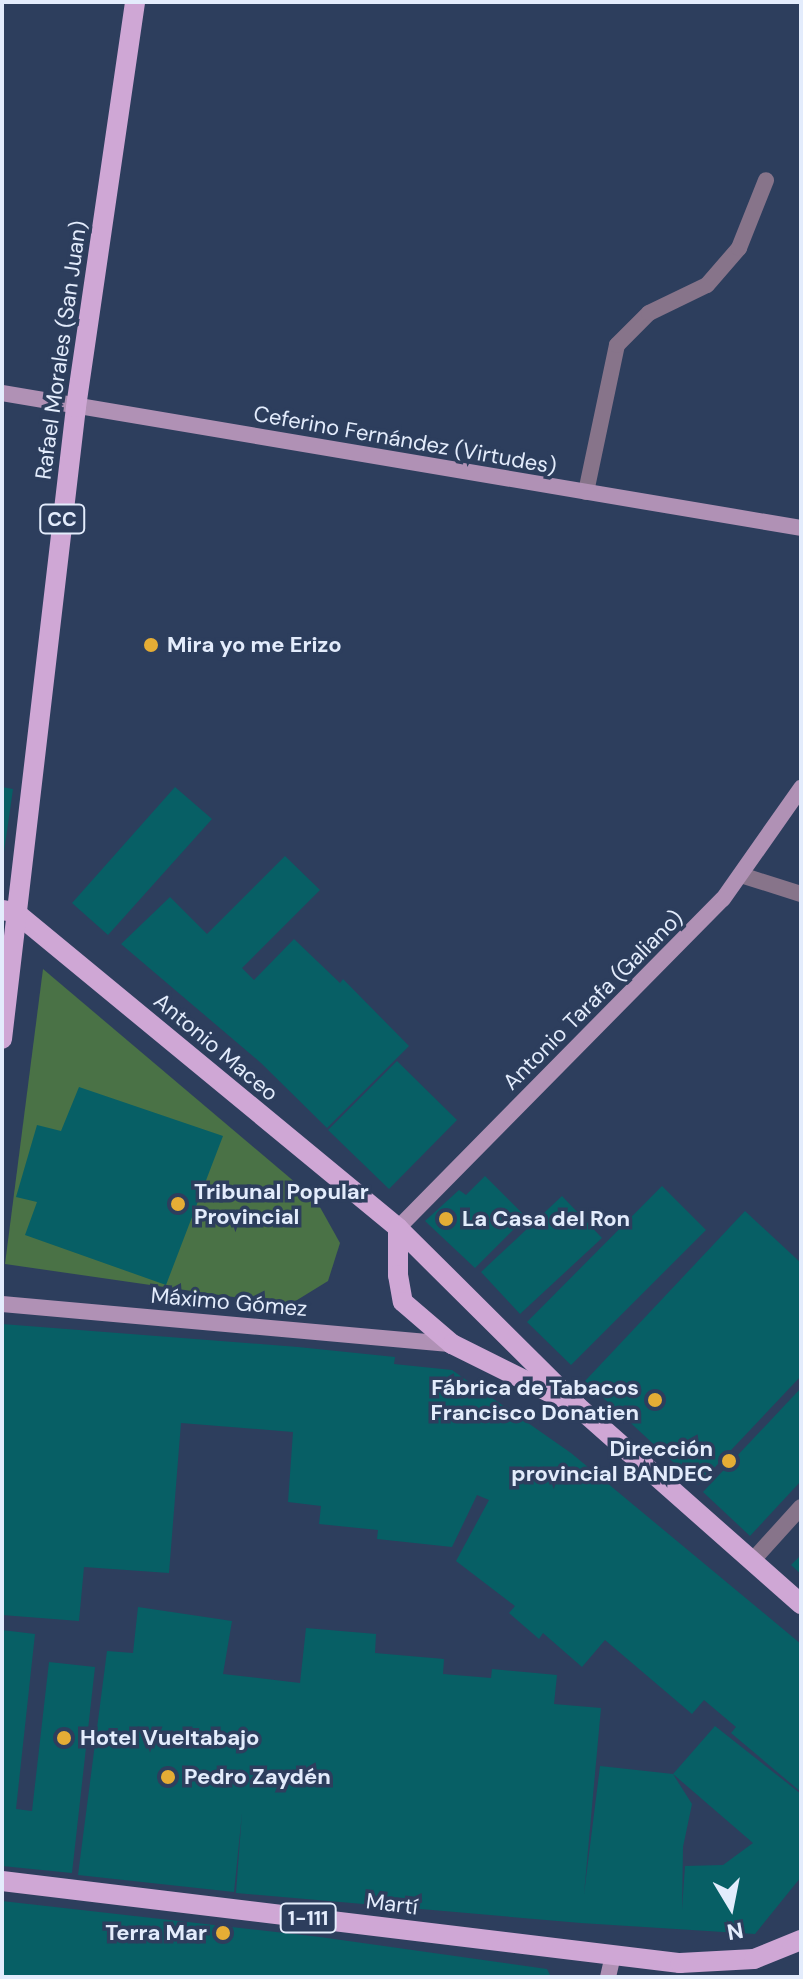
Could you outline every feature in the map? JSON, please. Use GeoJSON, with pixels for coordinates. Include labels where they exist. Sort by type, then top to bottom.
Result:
{"type":"FeatureCollection","features":[{"type":"Feature","properties":{"kind":"main road","name":"Rafael Morales (San Juan)"},"geometry":{"type":"LineString","coordinates":[[2,1039],[9,911],[76,407],[135,2]]}},
{"type":"Feature","properties":{"kind":"main road","name":"Ceferino Fernández (Virtudes)"},"geometry":{"type":"LineString","coordinates":[[2,393],[801,528]]}},
{"type":"Feature","properties":{"kind":"main road","name":"Antonio Tarafa (Galiano)"},"geometry":{"type":"LineString","coordinates":[[398,1228],[723,899],[801,788]]}},
{"type":"Feature","properties":{"kind":"main road","name":"Antonio Maceo"},"geometry":{"type":"LineString","coordinates":[[9,911],[398,1228],[577,1406],[801,1604]]}},
{"type":"Feature","properties":{"kind":"main road","name":"Antonio Maceo"},"geometry":{"type":"LineString","coordinates":[[398,1228],[398,1275],[403,1302],[452,1344],[577,1406]]}},
{"type":"Feature","properties":{"kind":"main road","name":"Máximo Gómez"},"geometry":{"type":"LineString","coordinates":[[2,1304],[452,1344]]}},
{"type":"Feature","properties":{"kind":"main road","name":"Martí"},"geometry":{"type":"LineString","coordinates":[[2,1881],[680,1963]]}},
{"type":"Feature","properties":{"kind":"main road","name":"1-111"},"geometry":{"type":"LineString","coordinates":[[680,1963],[754,1959],[801,1940]]}},
{"type":"Feature","properties":{"kind":"main road"},"geometry":{"type":"LineString","coordinates":[[608,1977],[613,1955]]}},
{"type":"Feature","properties":{"kind":"main road","name":"1-111"},"geometry":{"type":"LineString","coordinates":[[680,1963],[726,1977]]}},
{"type":"Feature","properties":{"kind":"street"},"geometry":{"type":"LineString","coordinates":[[586,492],[617,345],[649,313],[707,285],[739,248],[766,180]]}},
{"type":"Feature","properties":{"kind":"street"},"geometry":{"type":"LineString","coordinates":[[741,875],[801,894]]}},
{"type":"Feature","properties":{"kind":"street"},"geometry":{"type":"LineString","coordinates":[[752,1561],[801,1507]]}},
{"type":"Feature","properties":{"kind":"green space"},"geometry":{"type":"Polygon","coordinates":[[[43,969],[316,1200],[340,1243],[328,1281],[289,1305],[5,1264],[43,969]]]}},
{"type":"Feature","properties":{"kind":"building"},"geometry":{"type":"Polygon","coordinates":[[[2,787],[13,789],[4,852],[2,851],[2,787]]]}},
{"type":"Feature","properties":{"kind":"building"},"geometry":{"type":"Polygon","coordinates":[[[175,787],[212,819],[108,935],[72,903],[175,787]]]}},
{"type":"Feature","properties":{"kind":"building"},"geometry":{"type":"Polygon","coordinates":[[[285,856],[320,890],[242,968],[254,980],[294,939],[340,983],[343,979],[409,1046],[327,1128],[261,1063],[121,944],[170,897],[207,934],[285,856]]]}},
{"type":"Feature","properties":{"kind":"building"},"geometry":{"type":"Polygon","coordinates":[[[397,1061],[457,1120],[389,1189],[328,1130],[397,1061]]]}},
{"type":"Feature","properties":{"kind":"building"},"geometry":{"type":"Polygon","coordinates":[[[79,1087],[223,1136],[166,1285],[25,1235],[37,1202],[16,1197],[37,1125],[61,1131],[79,1087]]]}},
{"type":"Feature","properties":{"kind":"building"},"geometry":{"type":"Polygon","coordinates":[[[485,1176],[526,1217],[475,1268],[425,1221],[459,1190],[466,1195],[485,1176]]]}},
{"type":"Feature","properties":{"kind":"building"},"geometry":{"type":"Polygon","coordinates":[[[662,1186],[706,1230],[571,1365],[527,1322],[662,1186]]]}},
{"type":"Feature","properties":{"kind":"building"},"geometry":{"type":"Polygon","coordinates":[[[562,1196],[602,1238],[520,1314],[481,1272],[562,1196]]]}},
{"type":"Feature","properties":{"kind":"building"},"geometry":{"type":"Polygon","coordinates":[[[745,1211],[801,1263],[801,1376],[698,1485],[585,1381],[745,1211]]]}},
{"type":"Feature","properties":{"kind":"building"},"geometry":{"type":"Polygon","coordinates":[[[2,1324],[298,1347],[395,1357],[394,1364],[452,1370],[571,1453],[801,1644],[801,1792],[731,1733],[736,1727],[704,1700],[692,1714],[605,1640],[582,1667],[543,1633],[539,1639],[509,1613],[515,1606],[456,1561],[489,1500],[477,1495],[452,1547],[377,1539],[378,1530],[319,1524],[321,1506],[288,1502],[293,1432],[181,1423],[169,1573],[84,1567],[79,1621],[2,1615],[2,1324]]]}},
{"type":"Feature","properties":{"kind":"building"},"geometry":{"type":"Polygon","coordinates":[[[801,1388],[801,1481],[750,1536],[703,1492],[801,1388]]]}},
{"type":"Feature","properties":{"kind":"building"},"geometry":{"type":"Polygon","coordinates":[[[801,1555],[801,1574],[791,1565],[801,1555]]]}},
{"type":"Feature","properties":{"kind":"building"},"geometry":{"type":"Polygon","coordinates":[[[138,1607],[232,1621],[223,1674],[300,1683],[306,1628],[376,1634],[375,1653],[444,1659],[443,1674],[491,1678],[492,1669],[557,1675],[554,1704],[601,1708],[584,1894],[600,1766],[673,1774],[715,1726],[801,1794],[801,1877],[755,1934],[581,1923],[236,1893],[242,1813],[234,1892],[78,1875],[107,1651],[133,1653],[138,1607]],[[673,1774],[692,1804],[683,1847],[682,1910],[685,1866],[723,1865],[753,1843],[673,1774]]]}},
{"type":"Feature","properties":{"kind":"building","name":"Hotel Vueltabajo"},"geometry":{"type":"Polygon","coordinates":[[[2,1630],[35,1634],[16,1809],[32,1811],[49,1662],[95,1667],[72,1873],[2,1866],[2,1630]]]}},
{"type":"Feature","properties":{"kind":"building"},"geometry":{"type":"Polygon","coordinates":[[[2,1901],[320,1937],[547,1969],[551,1977],[2,1977],[2,1901]]]}},
{"type":"Feature","properties":{"kind":"place","name":"Mira yo me Erizo"},"geometry":{"type":"Point","coordinates":[151,645]}},
{"type":"Feature","properties":{"kind":"place","name":"Tribunal Popular Provincial"},"geometry":{"type":"Point","coordinates":[178,1204]}},
{"type":"Feature","properties":{"kind":"place","name":"La Casa del Ron"},"geometry":{"type":"Point","coordinates":[446,1219]}},
{"type":"Feature","properties":{"kind":"place","name":"Fábrica de Tabacos Francisco Donatien"},"geometry":{"type":"Point","coordinates":[655,1400]}},
{"type":"Feature","properties":{"kind":"place","name":"Dirección provincial BANDEC"},"geometry":{"type":"Point","coordinates":[729,1461]}},
{"type":"Feature","properties":{"kind":"place","name":"Hotel Vueltabajo"},"geometry":{"type":"Point","coordinates":[64,1738]}},
{"type":"Feature","properties":{"kind":"place","name":"Pedro Zaydén"},"geometry":{"type":"Point","coordinates":[168,1777]}},
{"type":"Feature","properties":{"kind":"place","name":"Terra Mar"},"geometry":{"type":"Point","coordinates":[223,1933]}}]}
